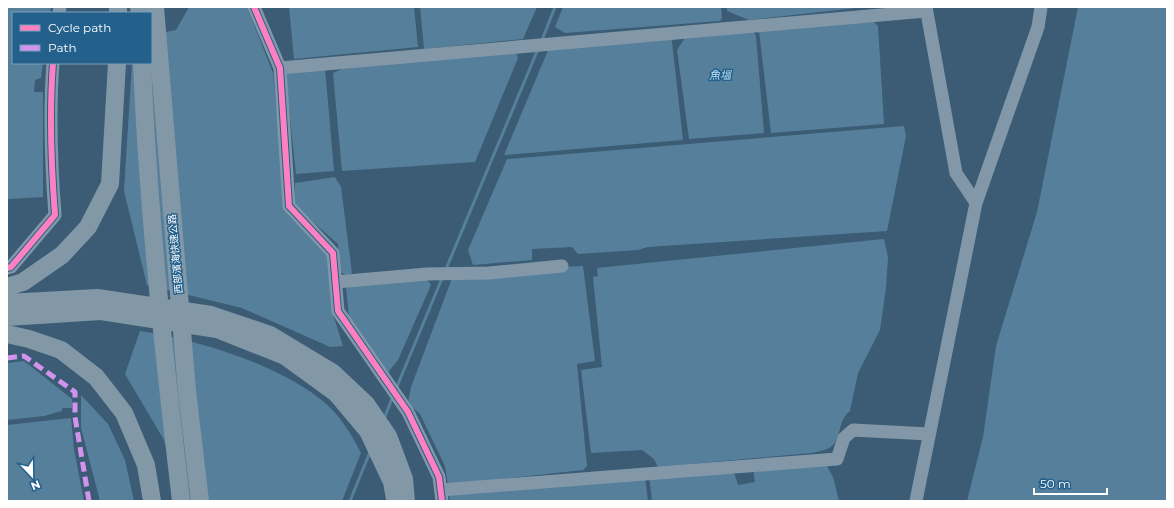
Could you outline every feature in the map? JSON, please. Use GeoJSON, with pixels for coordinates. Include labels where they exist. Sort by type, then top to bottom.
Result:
{"type":"FeatureCollection","features":[{"type":"Feature","properties":{"kind":"highway","name":"西部濱海快速公路"},"geometry":{"type":"LineString","coordinates":[[155,7],[166,149],[196,474],[200,501]]}},
{"type":"Feature","properties":{"kind":"highway"},"geometry":{"type":"LineString","coordinates":[[7,287],[23,282],[62,255],[88,227],[110,184],[116,64]]}},
{"type":"Feature","properties":{"kind":"highway","name":"西部濱海快速公路"},"geometry":{"type":"LineString","coordinates":[[142,64],[145,131],[164,354],[181,501]]}},
{"type":"Feature","properties":{"kind":"highway"},"geometry":{"type":"LineString","coordinates":[[7,303],[97,298],[211,315],[270,335],[333,373],[366,404],[392,482],[395,501]]}},
{"type":"Feature","properties":{"kind":"highway"},"geometry":{"type":"LineString","coordinates":[[7,317],[101,311],[217,329],[285,356],[336,393],[368,431],[377,434],[404,479],[406,501]]}},
{"type":"Feature","properties":{"kind":"highway"},"geometry":{"type":"LineString","coordinates":[[7,334],[29,339],[61,350],[96,377],[124,413],[146,465],[152,501]]}},
{"type":"Feature","properties":{"kind":"highway"},"geometry":{"type":"LineString","coordinates":[[196,474],[203,501]]}},
{"type":"Feature","properties":{"kind":"street"},"geometry":{"type":"LineString","coordinates":[[254,7],[280,68],[290,206],[333,253],[338,310],[408,412],[439,477],[441,495],[837,459],[844,438],[853,430],[929,434]]}},
{"type":"Feature","properties":{"kind":"street"},"geometry":{"type":"LineString","coordinates":[[916,501],[976,203],[1038,27],[1041,7]]}},
{"type":"Feature","properties":{"kind":"street"},"geometry":{"type":"LineString","coordinates":[[280,68],[926,9],[956,174],[976,203]]}},
{"type":"Feature","properties":{"kind":"street"},"geometry":{"type":"LineString","coordinates":[[7,268],[11,267],[56,215],[50,160],[50,106],[53,64]]}},
{"type":"Feature","properties":{"kind":"street"},"geometry":{"type":"LineString","coordinates":[[336,282],[427,274],[489,273],[562,266]]}},
{"type":"Feature","properties":{"kind":"water"},"geometry":{"type":"Polygon","coordinates":[[[7,7],[51,7],[50,12],[12,12],[12,64],[43,64],[41,78],[35,80],[34,92],[43,92],[43,197],[7,199],[7,7]]]}},
{"type":"Feature","properties":{"kind":"water"},"geometry":{"type":"Polygon","coordinates":[[[189,7],[247,7],[273,73],[285,210],[329,254],[333,314],[343,346],[330,347],[242,308],[147,285],[124,191],[132,64],[152,64],[152,35],[176,30],[189,7]]]}},
{"type":"Feature","properties":{"kind":"water"},"geometry":{"type":"Polygon","coordinates":[[[289,7],[414,7],[418,47],[294,59],[289,7]]]}},
{"type":"Feature","properties":{"kind":"water"},"geometry":{"type":"Polygon","coordinates":[[[420,7],[537,7],[523,39],[424,49],[420,7]]]}},
{"type":"Feature","properties":{"kind":"water"},"geometry":{"type":"Polygon","coordinates":[[[563,7],[721,7],[722,18],[720,21],[565,33],[555,27],[563,7]]]}},
{"type":"Feature","properties":{"kind":"water"},"geometry":{"type":"Polygon","coordinates":[[[727,7],[865,7],[749,20],[727,11],[727,7]]]}},
{"type":"Feature","properties":{"kind":"water"},"geometry":{"type":"Polygon","coordinates":[[[1078,7],[1167,7],[1167,501],[967,501],[983,437],[996,346],[1037,212],[1078,7]]]}},
{"type":"Feature","properties":{"kind":"water"},"geometry":{"type":"Polygon","coordinates":[[[868,16],[878,26],[884,124],[771,133],[759,31],[868,16]]]}},
{"type":"Feature","properties":{"kind":"water","name":"魚塭"},"geometry":{"type":"Polygon","coordinates":[[[752,29],[756,36],[764,133],[689,139],[677,50],[687,35],[752,29]]]}},
{"type":"Feature","properties":{"kind":"water"},"geometry":{"type":"Polygon","coordinates":[[[671,33],[683,140],[504,155],[549,48],[671,33]]]}},
{"type":"Feature","properties":{"kind":"water"},"geometry":{"type":"Polygon","coordinates":[[[515,50],[518,58],[475,162],[342,171],[333,73],[342,69],[515,50]]]}},
{"type":"Feature","properties":{"kind":"water"},"geometry":{"type":"Polygon","coordinates":[[[325,68],[334,171],[296,174],[285,73],[325,68]]]}},
{"type":"Feature","properties":{"kind":"water"},"geometry":{"type":"Polygon","coordinates":[[[904,126],[906,136],[887,231],[648,247],[638,250],[578,254],[572,247],[532,249],[532,260],[473,265],[468,250],[507,159],[904,126]]]}},
{"type":"Feature","properties":{"kind":"water"},"geometry":{"type":"Polygon","coordinates":[[[335,177],[341,187],[352,273],[347,276],[339,271],[338,244],[295,206],[295,183],[335,177]]]}},
{"type":"Feature","properties":{"kind":"water"},"geometry":{"type":"Polygon","coordinates":[[[884,239],[888,257],[886,288],[880,330],[858,373],[850,411],[843,420],[838,437],[832,446],[825,450],[811,453],[658,467],[654,459],[642,450],[591,453],[581,370],[602,367],[593,277],[598,276],[597,268],[884,239]]]}},
{"type":"Feature","properties":{"kind":"water"},"geometry":{"type":"Polygon","coordinates":[[[583,266],[595,361],[577,364],[587,466],[583,470],[448,485],[445,466],[420,414],[408,403],[411,387],[454,273],[583,266]]]}},
{"type":"Feature","properties":{"kind":"water"},"geometry":{"type":"Polygon","coordinates":[[[424,275],[431,285],[398,360],[386,375],[349,317],[346,287],[424,275]]]}},
{"type":"Feature","properties":{"kind":"water"},"geometry":{"type":"Polygon","coordinates":[[[140,331],[186,340],[233,354],[257,363],[279,374],[300,385],[319,398],[343,423],[361,453],[342,501],[183,501],[164,440],[125,374],[140,331]]]}},
{"type":"Feature","properties":{"kind":"water"},"geometry":{"type":"Polygon","coordinates":[[[24,361],[72,399],[72,408],[62,408],[62,411],[44,416],[7,420],[7,363],[24,361]]]}},
{"type":"Feature","properties":{"kind":"water"},"geometry":{"type":"Polygon","coordinates":[[[81,395],[108,424],[125,460],[134,501],[100,501],[81,428],[81,395]]]}},
{"type":"Feature","properties":{"kind":"water"},"geometry":{"type":"Polygon","coordinates":[[[71,418],[74,449],[84,501],[7,501],[7,425],[71,418]]]}},
{"type":"Feature","properties":{"kind":"water"},"geometry":{"type":"Polygon","coordinates":[[[826,464],[833,477],[839,501],[652,501],[649,475],[733,469],[738,485],[755,482],[753,468],[826,464]]]}},
{"type":"Feature","properties":{"kind":"water"},"geometry":{"type":"Polygon","coordinates":[[[645,477],[648,501],[450,501],[449,496],[461,492],[645,477]]]}},
{"type":"Feature","properties":{"kind":"waterway"},"geometry":{"type":"LineString","coordinates":[[542,40],[555,7]]}},
{"type":"Feature","properties":{"kind":"waterway"},"geometry":{"type":"LineString","coordinates":[[446,269],[538,49]]}},
{"type":"Feature","properties":{"kind":"waterway"},"geometry":{"type":"LineString","coordinates":[[396,389],[443,276]]}},
{"type":"Feature","properties":{"kind":"waterway"},"geometry":{"type":"LineString","coordinates":[[384,419],[393,396]]}},
{"type":"Feature","properties":{"kind":"waterway"},"geometry":{"type":"LineString","coordinates":[[350,501],[370,452]]}},
{"type":"Feature","properties":{"kind":"marked path"},"geometry":{"type":"LineString","coordinates":[[7,358],[24,356],[75,392],[75,417],[89,501]]}},
{"type":"Feature","properties":{"kind":"cycle path"},"geometry":{"type":"LineString","coordinates":[[254,7],[280,68],[289,206],[333,253],[338,311],[408,412],[439,477],[442,501]]}},
{"type":"Feature","properties":{"kind":"cycle path"},"geometry":{"type":"LineString","coordinates":[[7,268],[11,267],[55,215],[51,139],[53,64]]}}]}
